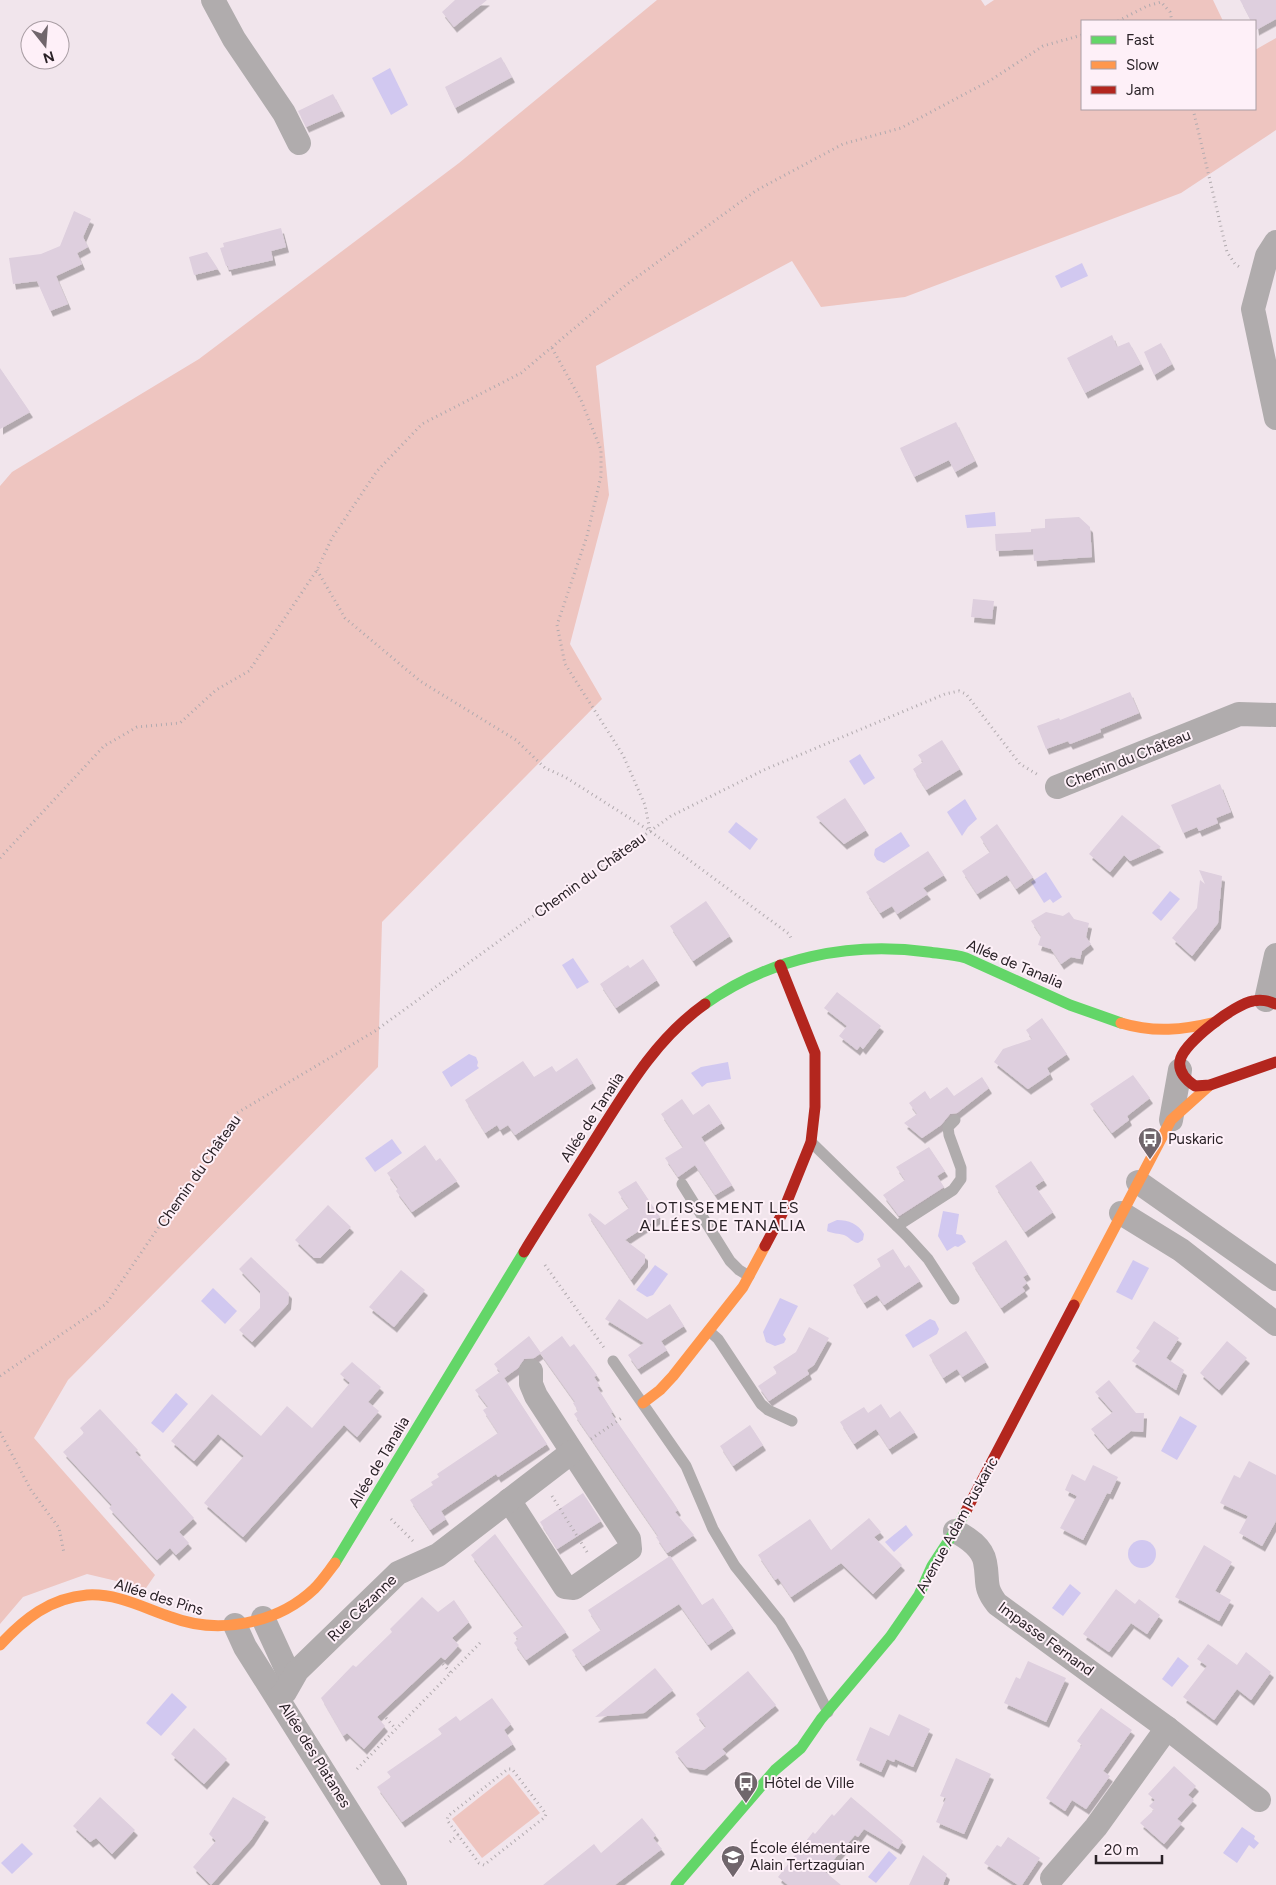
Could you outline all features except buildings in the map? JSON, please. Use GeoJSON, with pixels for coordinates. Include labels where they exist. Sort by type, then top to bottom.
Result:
{"type":"FeatureCollection","features":[{"type":"Feature","properties":{"kind":"street"},"geometry":{"type":"LineString","coordinates":[[213,0],[234,39],[284,113],[299,143]]}},
{"type":"Feature","properties":{"kind":"street"},"geometry":{"type":"LineString","coordinates":[[1276,242],[1267,256],[1253,308],[1276,418]]}},
{"type":"Feature","properties":{"kind":"street","name":"Chemin du Château"},"geometry":{"type":"LineString","coordinates":[[1057,787],[1239,714],[1276,715]]}},
{"type":"Feature","properties":{"kind":"street","name":"Allée de Tanalia"},"geometry":{"type":"LineString","coordinates":[[235,1626],[263,1618],[297,1602],[313,1590],[337,1560],[548,1214],[652,1054],[691,1014],[714,997],[756,974],[802,958],[846,949],[888,948],[958,955],[1125,1026],[1155,1031],[1188,1030],[1216,1022]]}},
{"type":"Feature","properties":{"kind":"street"},"geometry":{"type":"LineString","coordinates":[[1276,955],[1271,1002],[1256,1000],[1232,1010],[1185,1050],[1181,1055],[1180,1067],[1189,1082],[1195,1086],[1210,1085],[1276,1062]]}},
{"type":"Feature","properties":{"kind":"street"},"geometry":{"type":"LineString","coordinates":[[643,1403],[660,1390],[673,1376],[743,1286],[782,1214],[811,1142],[815,1107],[815,1054],[780,965]]}},
{"type":"Feature","properties":{"kind":"street","name":"Allée de Tanalia"},"geometry":{"type":"LineString","coordinates":[[1155,1031],[1168,1041],[1176,1051],[1180,1067]]}},
{"type":"Feature","properties":{"kind":"street","name":"Avenue Adam Puskaric"},"geometry":{"type":"LineString","coordinates":[[676,1885],[775,1770],[801,1748],[821,1719],[890,1637],[919,1595],[932,1566],[955,1531],[1171,1120],[1180,1067]]}},
{"type":"Feature","properties":{"kind":"street","name":"Avenue Adam Puskaric"},"geometry":{"type":"LineString","coordinates":[[1171,1120],[1210,1085]]}},
{"type":"Feature","properties":{"kind":"street"},"geometry":{"type":"LineString","coordinates":[[1138,1182],[1276,1279]]}},
{"type":"Feature","properties":{"kind":"street"},"geometry":{"type":"LineString","coordinates":[[1121,1213],[1181,1250],[1276,1324]]}},
{"type":"Feature","properties":{"kind":"street"},"geometry":{"type":"LineString","coordinates":[[508,1500],[565,1587],[574,1588],[626,1554],[630,1549],[631,1544],[536,1396],[531,1384],[531,1371]]}},
{"type":"Feature","properties":{"kind":"street","name":"Rue Cézanne"},"geometry":{"type":"LineString","coordinates":[[285,1688],[398,1573],[438,1555],[572,1452]]}},
{"type":"Feature","properties":{"kind":"street","name":"Impasse Fernand"},"geometry":{"type":"LineString","coordinates":[[955,1531],[974,1544],[981,1552],[985,1561],[987,1590],[997,1604],[1167,1728],[1259,1800]]}},
{"type":"Feature","properties":{"kind":"street","name":"Allée des Pins"},"geometry":{"type":"LineString","coordinates":[[0,1645],[21,1622],[40,1608],[62,1599],[88,1595],[103,1595],[125,1600],[185,1622],[210,1628],[235,1626]]}},
{"type":"Feature","properties":{"kind":"street"},"geometry":{"type":"LineString","coordinates":[[263,1618],[285,1688]]}},
{"type":"Feature","properties":{"kind":"street","name":"Allée des Platanes"},"geometry":{"type":"LineString","coordinates":[[235,1626],[245,1647],[285,1688],[395,1885]]}},
{"type":"Feature","properties":{"kind":"street"},"geometry":{"type":"LineString","coordinates":[[1052,1878],[1096,1827],[1167,1728]]}},
{"type":"Feature","properties":{"kind":"lane"},"geometry":{"type":"LineString","coordinates":[[897,1226],[953,1190],[960,1179],[961,1168],[948,1127],[955,1120]]}},
{"type":"Feature","properties":{"kind":"lane"},"geometry":{"type":"LineString","coordinates":[[811,1142],[928,1259],[954,1299]]}},
{"type":"Feature","properties":{"kind":"lane"},"geometry":{"type":"LineString","coordinates":[[682,1184],[730,1261],[749,1276]]}},
{"type":"Feature","properties":{"kind":"lane"},"geometry":{"type":"LineString","coordinates":[[709,1331],[718,1339],[761,1404],[768,1410],[792,1421]]}},
{"type":"Feature","properties":{"kind":"lane"},"geometry":{"type":"LineString","coordinates":[[613,1361],[686,1466],[713,1529],[735,1566],[772,1610],[798,1652],[828,1712]]}},
{"type":"Feature","properties":{"kind":"path"},"geometry":{"type":"LineString","coordinates":[[1120,20],[1147,6],[1161,2],[1170,12],[1172,20]]}},
{"type":"Feature","properties":{"kind":"path"},"geometry":{"type":"LineString","coordinates":[[0,858],[104,746],[137,727],[180,723],[216,690],[249,671],[317,570],[332,538],[377,471],[422,424],[522,373],[626,285],[757,190],[843,144],[901,128],[991,80],[1043,46],[1081,35]]}},
{"type":"Feature","properties":{"kind":"path"},"geometry":{"type":"LineString","coordinates":[[1193,110],[1227,252],[1235,264],[1260,282]]}},
{"type":"Feature","properties":{"kind":"path"},"geometry":{"type":"LineString","coordinates":[[552,348],[582,400],[601,450],[600,476],[587,536],[557,625],[565,664],[623,755],[645,805],[650,831]]}},
{"type":"Feature","properties":{"kind":"path"},"geometry":{"type":"LineString","coordinates":[[317,570],[345,618],[420,681],[516,740],[545,768],[565,777],[650,831],[789,934],[802,958]]}},
{"type":"Feature","properties":{"kind":"path","name":"Chemin du Château"},"geometry":{"type":"LineString","coordinates":[[0,1376],[106,1304],[238,1113],[374,1031],[671,816],[766,769],[945,694],[959,692],[966,694],[1020,764],[1057,787]]}},
{"type":"Feature","properties":{"kind":"path"},"geometry":{"type":"LineString","coordinates":[[542,1262],[613,1361]]}},
{"type":"Feature","properties":{"kind":"path"},"geometry":{"type":"LineString","coordinates":[[572,1452],[643,1403]]}},
{"type":"Feature","properties":{"kind":"path"},"geometry":{"type":"LineString","coordinates":[[0,1432],[31,1490],[59,1528],[64,1553]]}},
{"type":"Feature","properties":{"kind":"path"},"geometry":{"type":"LineString","coordinates":[[540,1476],[600,1571]]}},
{"type":"Feature","properties":{"kind":"path"},"geometry":{"type":"LineString","coordinates":[[388,1515],[431,1559]]}},
{"type":"Feature","properties":{"kind":"path"},"geometry":{"type":"LineString","coordinates":[[357,1769],[480,1643]]}},
{"type":"Feature","properties":{"kind":"path"},"geometry":{"type":"LineString","coordinates":[[443,1664],[451,1673]]}},
{"type":"Feature","properties":{"kind":"path"},"geometry":{"type":"LineString","coordinates":[[386,1718],[396,1729]]}},
{"type":"Feature","properties":{"kind":"path"},"geometry":{"type":"LineString","coordinates":[[508,1769],[512,1769],[546,1814],[484,1865],[479,1863],[458,1835],[447,1820],[448,1816],[508,1769]]}},
{"type":"Feature","properties":{"kind":"path"},"geometry":{"type":"LineString","coordinates":[[450,1842],[458,1835]]}},
{"type":"Feature","properties":{"kind":"shaded area"},"geometry":{"type":"Polygon","coordinates":[[[657,0],[981,0],[985,6],[994,0],[1213,0],[1223,20],[1081,20],[1081,110],[1256,110],[1256,49],[1276,38],[1276,130],[1181,193],[905,297],[821,307],[792,261],[596,366],[609,495],[570,644],[602,699],[382,922],[378,1067],[68,1380],[34,1438],[155,1575],[146,1588],[87,1574],[23,1597],[0,1624],[0,486],[12,472],[199,359],[459,163],[657,0]]]}},
{"type":"Feature","properties":{"kind":"shaded area"},"geometry":{"type":"Polygon","coordinates":[[[390,68],[408,105],[391,115],[372,78],[390,68]]]}},
{"type":"Feature","properties":{"kind":"shaded area"},"geometry":{"type":"Polygon","coordinates":[[[1082,263],[1088,276],[1061,288],[1055,276],[1082,263]]]}},
{"type":"Feature","properties":{"kind":"shaded area"},"geometry":{"type":"Polygon","coordinates":[[[995,512],[996,526],[967,528],[965,515],[995,512]]]}},
{"type":"Feature","properties":{"kind":"shaded area"},"geometry":{"type":"Polygon","coordinates":[[[860,754],[875,778],[864,785],[849,761],[860,754]]]}},
{"type":"Feature","properties":{"kind":"shaded area"},"geometry":{"type":"Polygon","coordinates":[[[965,799],[977,819],[962,836],[947,812],[965,799]]]}},
{"type":"Feature","properties":{"kind":"shaded area"},"geometry":{"type":"Polygon","coordinates":[[[736,822],[758,839],[750,850],[728,832],[736,822]]]}},
{"type":"Feature","properties":{"kind":"shaded area"},"geometry":{"type":"Polygon","coordinates":[[[901,832],[910,846],[884,863],[877,860],[874,855],[875,849],[901,832]]]}},
{"type":"Feature","properties":{"kind":"shaded area"},"geometry":{"type":"Polygon","coordinates":[[[1046,872],[1062,897],[1053,903],[1050,899],[1044,903],[1031,882],[1046,872]]]}},
{"type":"Feature","properties":{"kind":"shaded area"},"geometry":{"type":"Polygon","coordinates":[[[1170,891],[1180,899],[1161,921],[1152,913],[1170,891]]]}},
{"type":"Feature","properties":{"kind":"shaded area"},"geometry":{"type":"Polygon","coordinates":[[[573,958],[589,982],[577,989],[562,965],[573,958]]]}},
{"type":"Feature","properties":{"kind":"shaded area"},"geometry":{"type":"Polygon","coordinates":[[[469,1054],[476,1057],[479,1068],[451,1087],[442,1072],[469,1054]]]}},
{"type":"Feature","properties":{"kind":"shaded area"},"geometry":{"type":"Polygon","coordinates":[[[728,1062],[731,1079],[707,1083],[702,1087],[691,1073],[701,1067],[728,1062]]]}},
{"type":"Feature","properties":{"kind":"shaded area"},"geometry":{"type":"Polygon","coordinates":[[[392,1139],[402,1153],[375,1172],[365,1158],[392,1139]]]}},
{"type":"Feature","properties":{"kind":"shaded area"},"geometry":{"type":"Polygon","coordinates":[[[943,1211],[959,1214],[956,1234],[962,1235],[966,1242],[947,1251],[938,1236],[943,1211]]]}},
{"type":"Feature","properties":{"kind":"shaded area"},"geometry":{"type":"Polygon","coordinates":[[[837,1220],[856,1225],[864,1234],[863,1240],[858,1243],[844,1235],[827,1231],[828,1224],[837,1220]]]}},
{"type":"Feature","properties":{"kind":"shaded area"},"geometry":{"type":"Polygon","coordinates":[[[1133,1260],[1149,1268],[1132,1300],[1116,1292],[1133,1260]]]}},
{"type":"Feature","properties":{"kind":"shaded area"},"geometry":{"type":"Polygon","coordinates":[[[655,1265],[668,1274],[653,1295],[647,1297],[636,1290],[655,1265]]]}},
{"type":"Feature","properties":{"kind":"shaded area"},"geometry":{"type":"Polygon","coordinates":[[[213,1288],[237,1311],[225,1324],[201,1301],[213,1288]]]}},
{"type":"Feature","properties":{"kind":"shaded area"},"geometry":{"type":"Polygon","coordinates":[[[780,1298],[798,1306],[783,1335],[786,1339],[784,1343],[775,1346],[766,1342],[763,1332],[780,1298]]]}},
{"type":"Feature","properties":{"kind":"shaded area"},"geometry":{"type":"Polygon","coordinates":[[[930,1319],[935,1321],[939,1329],[937,1334],[913,1348],[905,1335],[930,1319]]]}},
{"type":"Feature","properties":{"kind":"shaded area"},"geometry":{"type":"Polygon","coordinates":[[[176,1393],[188,1404],[163,1433],[151,1423],[176,1393]]]}},
{"type":"Feature","properties":{"kind":"shaded area"},"geometry":{"type":"Polygon","coordinates":[[[1180,1416],[1197,1426],[1177,1460],[1161,1451],[1180,1416]]]}},
{"type":"Feature","properties":{"kind":"shaded area"},"geometry":{"type":"Polygon","coordinates":[[[906,1525],[913,1535],[894,1552],[885,1542],[906,1525]]]}},
{"type":"Feature","properties":{"kind":"shaded area"},"geometry":{"type":"Polygon","coordinates":[[[1142,1540],[1152,1544],[1156,1554],[1152,1564],[1142,1568],[1132,1564],[1128,1554],[1132,1544],[1142,1540]]]}},
{"type":"Feature","properties":{"kind":"shaded area"},"geometry":{"type":"Polygon","coordinates":[[[1070,1584],[1081,1593],[1063,1616],[1052,1608],[1070,1584]]]}},
{"type":"Feature","properties":{"kind":"shaded area"},"geometry":{"type":"Polygon","coordinates":[[[1178,1657],[1189,1666],[1172,1687],[1162,1679],[1178,1657]]]}},
{"type":"Feature","properties":{"kind":"shaded area"},"geometry":{"type":"Polygon","coordinates":[[[172,1693],[187,1707],[161,1736],[146,1723],[172,1693]]]}},
{"type":"Feature","properties":{"kind":"shaded area"},"geometry":{"type":"Polygon","coordinates":[[[509,1774],[540,1813],[482,1858],[452,1819],[509,1774]]]}},
{"type":"Feature","properties":{"kind":"shaded area"},"geometry":{"type":"Polygon","coordinates":[[[1242,1827],[1255,1836],[1254,1839],[1259,1843],[1254,1849],[1249,1845],[1237,1863],[1223,1853],[1242,1827]]]}},
{"type":"Feature","properties":{"kind":"shaded area"},"geometry":{"type":"Polygon","coordinates":[[[22,1843],[33,1854],[12,1874],[1,1863],[22,1843]]]}},
{"type":"Feature","properties":{"kind":"shaded area"},"geometry":{"type":"Polygon","coordinates":[[[889,1851],[897,1858],[876,1883],[868,1877],[889,1851]]]}},
{"type":"Feature","properties":{"kind":"traffic: fast"},"geometry":{"type":"LineString","coordinates":[[705,1004],[730,988],[783,964],[840,951],[898,949],[966,958],[1070,1005],[1121,1023]]}},
{"type":"Feature","properties":{"kind":"traffic: fast"},"geometry":{"type":"LineString","coordinates":[[335,1563],[524,1252]]}},
{"type":"Feature","properties":{"kind":"traffic: fast"},"geometry":{"type":"LineString","coordinates":[[676,1885],[775,1770],[801,1748],[821,1719],[890,1637],[919,1595],[932,1566],[966,1511]]}},
{"type":"Feature","properties":{"kind":"traffic: slow"},"geometry":{"type":"LineString","coordinates":[[1121,1023],[1145,1028],[1168,1029],[1216,1022]]}},
{"type":"Feature","properties":{"kind":"traffic: slow"},"geometry":{"type":"LineString","coordinates":[[1074,1305],[1171,1120],[1210,1085]]}},
{"type":"Feature","properties":{"kind":"traffic: slow"},"geometry":{"type":"LineString","coordinates":[[643,1403],[660,1390],[673,1376],[743,1287],[765,1246]]}},
{"type":"Feature","properties":{"kind":"traffic: slow"},"geometry":{"type":"LineString","coordinates":[[0,1645],[39,1611],[61,1600],[87,1595],[109,1596],[189,1622],[208,1625],[246,1623],[283,1611],[299,1601],[317,1586],[335,1563]]}},
{"type":"Feature","properties":{"kind":"traffic: jam"},"geometry":{"type":"LineString","coordinates":[[765,1246],[782,1214],[811,1142],[815,1107],[815,1053],[780,965]]}},
{"type":"Feature","properties":{"kind":"traffic: jam"},"geometry":{"type":"LineString","coordinates":[[1276,1004],[1256,1000],[1234,1009],[1211,1025],[1190,1044],[1183,1053],[1180,1069],[1183,1075],[1195,1086],[1210,1085],[1276,1062]]}},
{"type":"Feature","properties":{"kind":"traffic: jam"},"geometry":{"type":"LineString","coordinates":[[524,1252],[641,1069],[670,1034],[705,1004]]}},
{"type":"Feature","properties":{"kind":"traffic: jam"},"geometry":{"type":"LineString","coordinates":[[966,1511],[1074,1305]]}},
{"type":"Feature","properties":{"kind":"place","name":"Puskaric"},"geometry":{"type":"Point","coordinates":[1150,1160]}},
{"type":"Feature","properties":{"kind":"place","name":"Hôtel de Ville"},"geometry":{"type":"Point","coordinates":[746,1804]}},
{"type":"Feature","properties":{"kind":"place","name":"École élémentaire Alain Tertzaguian"},"geometry":{"type":"Point","coordinates":[733,1878]}},
{"type":"Feature","properties":{"kind":"district","name":"LOTISSEMENT LES ALLÉES DE TANALIA"},"geometry":{"type":"Point","coordinates":[723,1216]}}]}
